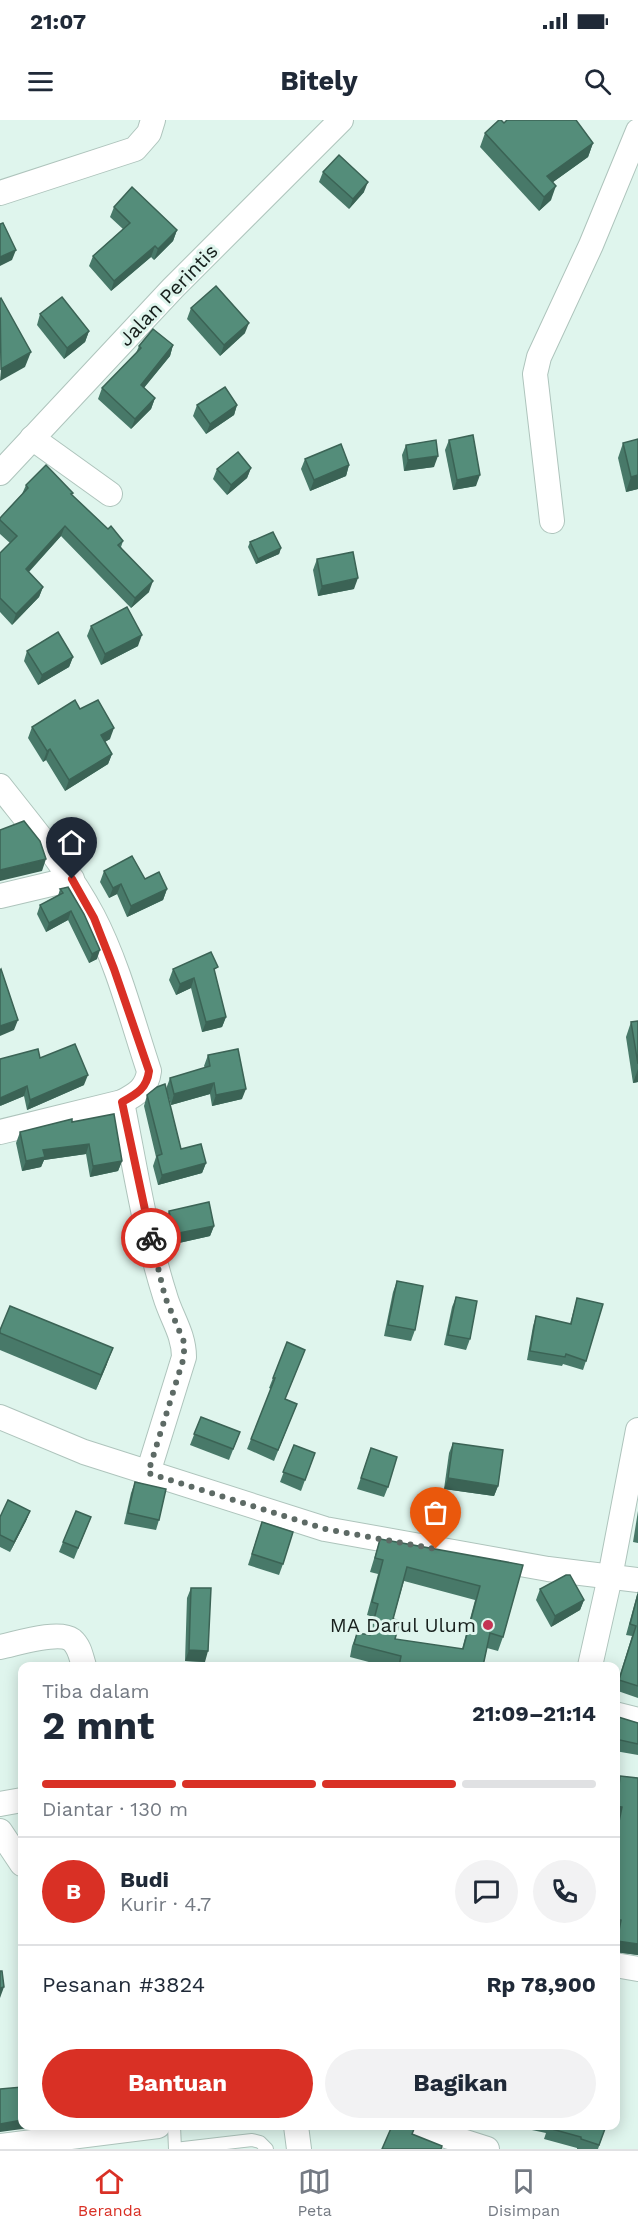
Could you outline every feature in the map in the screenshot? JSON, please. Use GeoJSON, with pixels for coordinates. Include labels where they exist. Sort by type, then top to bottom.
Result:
{"type":"FeatureCollection","features":[{"type":"Feature","properties":{"kind":"street"},"geometry":{"type":"LineString","coordinates":[[0,193],[135,149],[149,134],[153,120]]}},
{"type":"Feature","properties":{"kind":"street","name":"Jalan Perintis"},"geometry":{"type":"LineString","coordinates":[[0,474],[173,288],[341,120]]}},
{"type":"Feature","properties":{"kind":"street"},"geometry":{"type":"LineString","coordinates":[[552,521],[535,374],[539,357],[591,245],[638,131]]}},
{"type":"Feature","properties":{"kind":"street"},"geometry":{"type":"LineString","coordinates":[[32,438],[110,494]]}},
{"type":"Feature","properties":{"kind":"street"},"geometry":{"type":"LineString","coordinates":[[0,786],[72,879],[94,918],[149,1071],[148,1082],[143,1088],[122,1102],[0,1132]]}},
{"type":"Feature","properties":{"kind":"street"},"geometry":{"type":"LineString","coordinates":[[0,896],[72,879]]}},
{"type":"Feature","properties":{"kind":"street"},"geometry":{"type":"LineString","coordinates":[[122,1102],[145,1216],[165,1297],[184,1342],[184,1357],[148,1473]]}},
{"type":"Feature","properties":{"kind":"street"},"geometry":{"type":"LineString","coordinates":[[0,1417],[84,1452],[325,1529],[548,1569],[638,1580]]}},
{"type":"Feature","properties":{"kind":"street"},"geometry":{"type":"LineString","coordinates":[[591,1662],[638,1431]]}},
{"type":"Feature","properties":{"kind":"street"},"geometry":{"type":"LineString","coordinates":[[0,1647],[55,1636],[65,1637],[78,1648],[83,1662]]}},
{"type":"Feature","properties":{"kind":"street"},"geometry":{"type":"LineString","coordinates":[[620,1715],[638,1720]]}},
{"type":"Feature","properties":{"kind":"street"},"geometry":{"type":"LineString","coordinates":[[0,1804],[18,1801]]}},
{"type":"Feature","properties":{"kind":"street"},"geometry":{"type":"LineString","coordinates":[[0,1831],[18,1858]]}},
{"type":"Feature","properties":{"kind":"street"},"geometry":{"type":"LineString","coordinates":[[620,1966],[638,1969]]}},
{"type":"Feature","properties":{"kind":"street"},"geometry":{"type":"LineString","coordinates":[[0,2146],[126,2130]]}},
{"type":"Feature","properties":{"kind":"street"},"geometry":{"type":"LineString","coordinates":[[297,2130],[299,2149]]}},
{"type":"Feature","properties":{"kind":"street"},"geometry":{"type":"LineString","coordinates":[[428,2130],[488,2149]]}},
{"type":"Feature","properties":{"kind":"lane"},"geometry":{"type":"LineString","coordinates":[[174,2130],[175,2149],[252,2140],[260,2142],[267,2149]]}},
{"type":"Feature","properties":{"kind":"building"},"geometry":{"type":"Polygon","coordinates":[[[499,120],[504,123],[507,120],[576,120],[593,143],[547,176],[556,186],[544,197],[485,133],[499,120]]]}},
{"type":"Feature","properties":{"kind":"building"},"geometry":{"type":"Polygon","coordinates":[[[339,155],[368,182],[353,199],[323,172],[339,155]]]}},
{"type":"Feature","properties":{"kind":"building"},"geometry":{"type":"Polygon","coordinates":[[[132,187],[177,230],[158,249],[155,246],[114,281],[93,256],[130,223],[114,207],[132,187]]]}},
{"type":"Feature","properties":{"kind":"building"},"geometry":{"type":"Polygon","coordinates":[[[3,223],[16,250],[0,257],[0,224],[3,223]]]}},
{"type":"Feature","properties":{"kind":"building"},"geometry":{"type":"Polygon","coordinates":[[[216,286],[249,323],[224,345],[191,308],[216,286]]]}},
{"type":"Feature","properties":{"kind":"building"},"geometry":{"type":"Polygon","coordinates":[[[62,297],[89,331],[67,348],[40,314],[62,297]]]}},
{"type":"Feature","properties":{"kind":"building"},"geometry":{"type":"Polygon","coordinates":[[[0,299],[31,352],[1,369],[0,299]]]}},
{"type":"Feature","properties":{"kind":"building"},"geometry":{"type":"Polygon","coordinates":[[[153,329],[173,345],[141,385],[155,398],[135,419],[102,388],[141,348],[139,346],[153,329]]]}},
{"type":"Feature","properties":{"kind":"building"},"geometry":{"type":"Polygon","coordinates":[[[225,387],[237,405],[210,424],[197,405],[225,387]]]}},
{"type":"Feature","properties":{"kind":"building"},"geometry":{"type":"Polygon","coordinates":[[[473,435],[480,475],[457,480],[449,440],[473,435]]]}},
{"type":"Feature","properties":{"kind":"building"},"geometry":{"type":"Polygon","coordinates":[[[638,439],[638,475],[631,477],[623,443],[638,439]]]}},
{"type":"Feature","properties":{"kind":"building"},"geometry":{"type":"Polygon","coordinates":[[[436,440],[438,456],[408,460],[406,445],[436,440]]]}},
{"type":"Feature","properties":{"kind":"building"},"geometry":{"type":"Polygon","coordinates":[[[341,444],[349,465],[314,480],[305,459],[341,444]]]}},
{"type":"Feature","properties":{"kind":"building"},"geometry":{"type":"Polygon","coordinates":[[[238,452],[251,468],[231,485],[217,469],[238,452]]]}},
{"type":"Feature","properties":{"kind":"building"},"geometry":{"type":"Polygon","coordinates":[[[46,465],[73,493],[71,494],[108,529],[111,526],[123,541],[118,545],[153,581],[135,598],[65,526],[26,569],[43,587],[16,614],[0,598],[0,553],[17,536],[0,518],[28,488],[26,485],[46,465]]]}},
{"type":"Feature","properties":{"kind":"building"},"geometry":{"type":"Polygon","coordinates":[[[273,532],[281,548],[258,559],[250,542],[273,532]]]}},
{"type":"Feature","properties":{"kind":"building"},"geometry":{"type":"Polygon","coordinates":[[[353,552],[358,578],[322,586],[317,559],[353,552]]]}},
{"type":"Feature","properties":{"kind":"building"},"geometry":{"type":"Polygon","coordinates":[[[127,607],[142,635],[105,654],[91,626],[127,607]]]}},
{"type":"Feature","properties":{"kind":"building"},"geometry":{"type":"Polygon","coordinates":[[[58,632],[73,657],[42,675],[27,651],[58,632]]]}},
{"type":"Feature","properties":{"kind":"building"},"geometry":{"type":"Polygon","coordinates":[[[75,700],[80,709],[98,700],[114,728],[101,735],[112,754],[69,780],[50,749],[47,751],[32,727],[75,700]]]}},
{"type":"Feature","properties":{"kind":"building"},"geometry":{"type":"Polygon","coordinates":[[[24,821],[40,841],[46,859],[0,870],[0,830],[24,821]]]}},
{"type":"Feature","properties":{"kind":"building"},"geometry":{"type":"Polygon","coordinates":[[[132,856],[145,879],[159,872],[167,889],[131,906],[121,884],[113,888],[104,871],[132,856]]]}},
{"type":"Feature","properties":{"kind":"building"},"geometry":{"type":"Polygon","coordinates":[[[68,887],[84,914],[100,950],[92,954],[71,911],[49,923],[40,905],[63,893],[60,889],[68,887]]]}},
{"type":"Feature","properties":{"kind":"building"},"geometry":{"type":"Polygon","coordinates":[[[211,952],[218,967],[214,969],[226,1017],[206,1022],[194,978],[180,984],[173,969],[211,952]]]}},
{"type":"Feature","properties":{"kind":"building"},"geometry":{"type":"Polygon","coordinates":[[[0,970],[18,1020],[0,1026],[0,970]]]}},
{"type":"Feature","properties":{"kind":"building"},"geometry":{"type":"Polygon","coordinates":[[[638,1021],[638,1064],[631,1022],[638,1021]]]}},
{"type":"Feature","properties":{"kind":"building"},"geometry":{"type":"Polygon","coordinates":[[[75,1044],[88,1075],[30,1100],[27,1086],[0,1098],[0,1059],[38,1049],[40,1058],[75,1044]]]}},
{"type":"Feature","properties":{"kind":"building"},"geometry":{"type":"Polygon","coordinates":[[[238,1049],[246,1089],[216,1095],[214,1083],[174,1094],[170,1078],[210,1066],[208,1055],[238,1049]]]}},
{"type":"Feature","properties":{"kind":"building"},"geometry":{"type":"Polygon","coordinates":[[[165,1084],[181,1149],[201,1144],[206,1163],[162,1175],[157,1156],[162,1154],[147,1095],[165,1084]]]}},
{"type":"Feature","properties":{"kind":"building"},"geometry":{"type":"Polygon","coordinates":[[[114,1114],[122,1161],[93,1166],[89,1144],[43,1150],[45,1157],[26,1161],[20,1132],[72,1119],[72,1122],[114,1114]]]}},
{"type":"Feature","properties":{"kind":"building"},"geometry":{"type":"Polygon","coordinates":[[[209,1202],[214,1226],[174,1234],[169,1211],[209,1202]]]}},
{"type":"Feature","properties":{"kind":"building"},"geometry":{"type":"Polygon","coordinates":[[[397,1281],[423,1286],[415,1330],[388,1325],[397,1281]]]}},
{"type":"Feature","properties":{"kind":"building"},"geometry":{"type":"Polygon","coordinates":[[[456,1297],[477,1301],[470,1339],[448,1335],[456,1297]]]}},
{"type":"Feature","properties":{"kind":"building"},"geometry":{"type":"Polygon","coordinates":[[[577,1298],[603,1304],[586,1361],[566,1354],[565,1357],[530,1351],[536,1316],[571,1324],[577,1298]]]}},
{"type":"Feature","properties":{"kind":"building"},"geometry":{"type":"Polygon","coordinates":[[[10,1306],[113,1348],[101,1375],[0,1333],[10,1306]]]}},
{"type":"Feature","properties":{"kind":"building"},"geometry":{"type":"Polygon","coordinates":[[[287,1342],[305,1350],[285,1399],[297,1404],[278,1450],[251,1439],[287,1342]]]}},
{"type":"Feature","properties":{"kind":"building"},"geometry":{"type":"Polygon","coordinates":[[[201,1417],[240,1432],[233,1449],[194,1434],[201,1417]]]}},
{"type":"Feature","properties":{"kind":"building"},"geometry":{"type":"Polygon","coordinates":[[[453,1443],[503,1450],[498,1486],[448,1478],[453,1443]]]}},
{"type":"Feature","properties":{"kind":"building"},"geometry":{"type":"Polygon","coordinates":[[[294,1445],[315,1453],[305,1480],[283,1472],[294,1445]]]}},
{"type":"Feature","properties":{"kind":"building"},"geometry":{"type":"Polygon","coordinates":[[[371,1448],[397,1457],[388,1487],[361,1478],[371,1448]]]}},
{"type":"Feature","properties":{"kind":"building"},"geometry":{"type":"Polygon","coordinates":[[[135,1482],[166,1489],[159,1520],[128,1513],[135,1482]]]}},
{"type":"Feature","properties":{"kind":"building"},"geometry":{"type":"Polygon","coordinates":[[[8,1500],[30,1511],[14,1542],[0,1535],[0,1517],[8,1500]]]}},
{"type":"Feature","properties":{"kind":"building"},"geometry":{"type":"Polygon","coordinates":[[[76,1511],[91,1517],[78,1548],[63,1542],[76,1511]]]}},
{"type":"Feature","properties":{"kind":"building"},"geometry":{"type":"Polygon","coordinates":[[[262,1522],[293,1532],[283,1564],[252,1554],[262,1522]]]}},
{"type":"Feature","properties":{"kind":"building"},"geometry":{"type":"Polygon","coordinates":[[[380,1539],[523,1565],[503,1637],[490,1633],[484,1662],[400,1662],[401,1656],[354,1644],[357,1633],[370,1635],[378,1604],[372,1602],[383,1560],[375,1558],[380,1539]],[[407,1567],[393,1619],[400,1621],[395,1639],[463,1649],[480,1586],[407,1567]]]}},
{"type":"Feature","properties":{"kind":"building"},"geometry":{"type":"Polygon","coordinates":[[[570,1575],[584,1600],[555,1616],[540,1589],[570,1575]]]}},
{"type":"Feature","properties":{"kind":"building"},"geometry":{"type":"Polygon","coordinates":[[[191,1588],[211,1588],[208,1651],[189,1650],[191,1588]]]}},
{"type":"Feature","properties":{"kind":"building"},"geometry":{"type":"Polygon","coordinates":[[[638,1594],[638,1686],[620,1680],[636,1626],[630,1624],[638,1594]]]}},
{"type":"Feature","properties":{"kind":"building"},"geometry":{"type":"Polygon","coordinates":[[[620,1718],[638,1723],[638,1744],[620,1740],[620,1718]]]}},
{"type":"Feature","properties":{"kind":"building"},"geometry":{"type":"Polygon","coordinates":[[[620,1776],[638,1778],[638,1944],[620,1941],[620,1817],[622,1807],[620,1807],[620,1776]]]}},
{"type":"Feature","properties":{"kind":"building"},"geometry":{"type":"Polygon","coordinates":[[[0,1971],[2,1971],[4,1987],[0,1988],[0,1971]]]}},
{"type":"Feature","properties":{"kind":"building"},"geometry":{"type":"Polygon","coordinates":[[[18,2087],[18,2121],[0,2124],[0,2089],[18,2087]]]}},
{"type":"Feature","properties":{"kind":"building"},"geometry":{"type":"Polygon","coordinates":[[[390,2130],[414,2130],[412,2134],[442,2146],[441,2149],[382,2149],[390,2130]]]}},
{"type":"Feature","properties":{"kind":"building"},"geometry":{"type":"Polygon","coordinates":[[[555,2130],[605,2130],[599,2145],[581,2139],[581,2137],[555,2130]]]}},
{"type":"Feature","properties":{"kind":"way so far"},"geometry":{"type":"LineString","coordinates":[[151,1238],[165,1297],[184,1342],[184,1357],[148,1473],[325,1529],[436,1549]]}},
{"type":"Feature","properties":{"kind":"place","name":"MA Darul Ulum"},"geometry":{"type":"Point","coordinates":[488,1625]}},
{"type":"Feature","properties":{"kind":"route"},"geometry":{"type":"LineString","coordinates":[[72,879],[94,918],[149,1071],[148,1082],[138,1093],[122,1102],[151,1238]]}}]}
